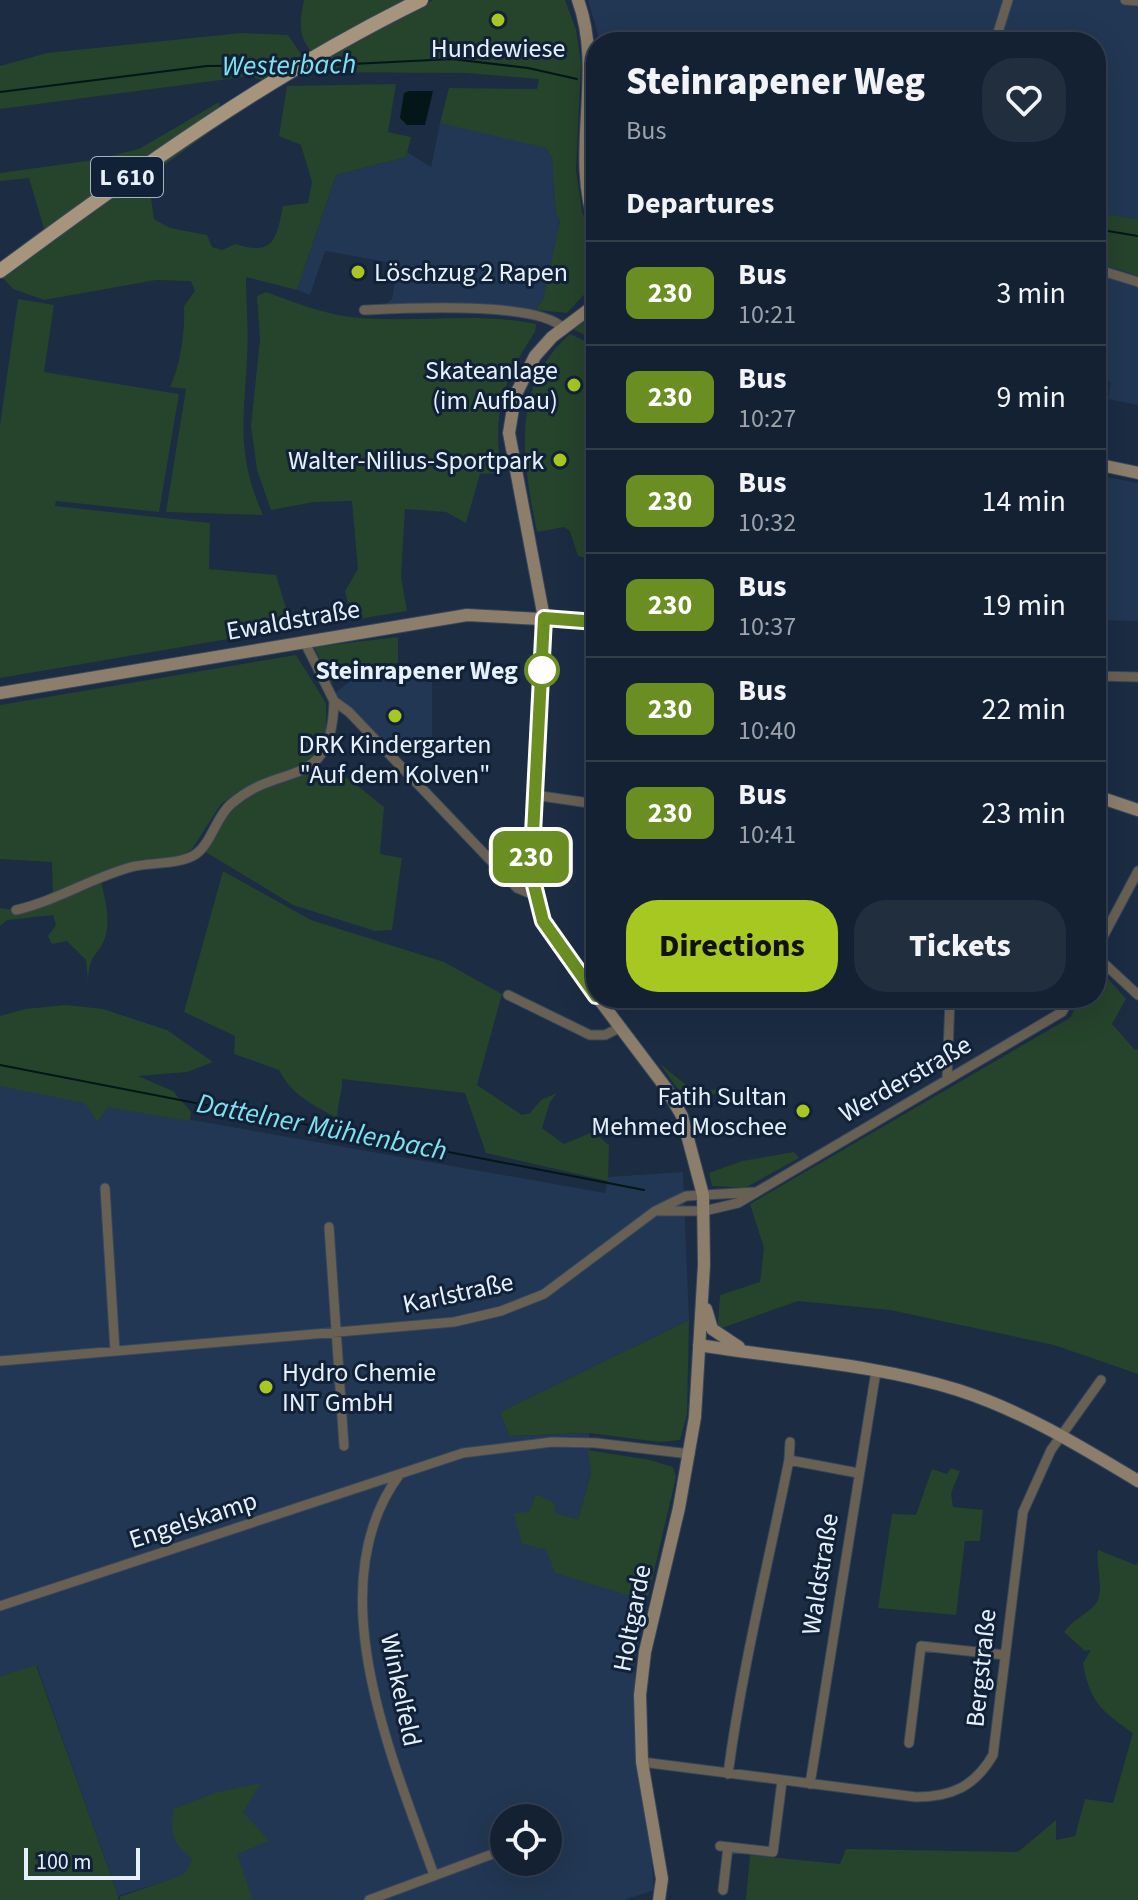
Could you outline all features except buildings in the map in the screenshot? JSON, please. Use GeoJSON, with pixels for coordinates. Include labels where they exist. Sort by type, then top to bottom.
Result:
{"type":"FeatureCollection","features":[{"type":"Feature","properties":{"kind":"main road","name":"L 610"},"geometry":{"type":"LineString","coordinates":[[0,271],[151,159],[298,66],[421,0]]}},
{"type":"Feature","properties":{"kind":"street"},"geometry":{"type":"LineString","coordinates":[[578,0],[586,33]]}},
{"type":"Feature","properties":{"kind":"street"},"geometry":{"type":"LineString","coordinates":[[998,32],[1008,0]]}},
{"type":"Feature","properties":{"kind":"street"},"geometry":{"type":"LineString","coordinates":[[1125,0],[1138,1]]}},
{"type":"Feature","properties":{"kind":"street"},"geometry":{"type":"LineString","coordinates":[[1106,272],[1138,282]]}},
{"type":"Feature","properties":{"kind":"street"},"geometry":{"type":"LineString","coordinates":[[586,309],[535,356],[523,375],[511,412],[509,433],[544,618],[531,873],[534,895],[543,921],[586,982]]}},
{"type":"Feature","properties":{"kind":"street"},"geometry":{"type":"LineString","coordinates":[[364,310],[496,310],[548,318],[563,328]]}},
{"type":"Feature","properties":{"kind":"street"},"geometry":{"type":"LineString","coordinates":[[1106,466],[1138,473]]}},
{"type":"Feature","properties":{"kind":"street","name":"Ewaldstraße"},"geometry":{"type":"LineString","coordinates":[[0,693],[467,615],[586,621]]}},
{"type":"Feature","properties":{"kind":"street"},"geometry":{"type":"LineString","coordinates":[[304,641],[334,701],[349,712],[517,888],[534,895]]}},
{"type":"Feature","properties":{"kind":"street"},"geometry":{"type":"LineString","coordinates":[[1106,676],[1138,677]]}},
{"type":"Feature","properties":{"kind":"street"},"geometry":{"type":"LineString","coordinates":[[16,910],[44,904],[129,867],[198,853],[232,803],[251,791],[312,765],[324,753],[333,723],[334,701]]}},
{"type":"Feature","properties":{"kind":"street"},"geometry":{"type":"LineString","coordinates":[[534,795],[586,803]]}},
{"type":"Feature","properties":{"kind":"street"},"geometry":{"type":"LineString","coordinates":[[1106,799],[1138,810]]}},
{"type":"Feature","properties":{"kind":"street"},"geometry":{"type":"LineString","coordinates":[[1106,933],[1138,871]]}},
{"type":"Feature","properties":{"kind":"street"},"geometry":{"type":"LineString","coordinates":[[1106,963],[1138,995]]}},
{"type":"Feature","properties":{"kind":"street"},"geometry":{"type":"LineString","coordinates":[[508,995],[590,1035],[605,1035],[619,1028]]}},
{"type":"Feature","properties":{"kind":"street"},"geometry":{"type":"LineString","coordinates":[[605,1008],[666,1088],[682,1116],[703,1195],[703,1290],[699,1341]]}},
{"type":"Feature","properties":{"kind":"street"},"geometry":{"type":"LineString","coordinates":[[947,1079],[950,1008]]}},
{"type":"Feature","properties":{"kind":"street","name":"Werderstraße"},"geometry":{"type":"LineString","coordinates":[[704,1211],[738,1203],[1064,1008]]}},
{"type":"Feature","properties":{"kind":"street"},"geometry":{"type":"LineString","coordinates":[[105,1188],[115,1351]]}},
{"type":"Feature","properties":{"kind":"street","name":"Werderstraße"},"geometry":{"type":"LineString","coordinates":[[703,1195],[756,1192]]}},
{"type":"Feature","properties":{"kind":"street","name":"Karlstraße"},"geometry":{"type":"LineString","coordinates":[[0,1361],[338,1334],[454,1322],[501,1311],[544,1294],[655,1211],[686,1196],[703,1195]]}},
{"type":"Feature","properties":{"kind":"street"},"geometry":{"type":"LineString","coordinates":[[655,1211],[704,1211]]}},
{"type":"Feature","properties":{"kind":"street"},"geometry":{"type":"LineString","coordinates":[[329,1227],[344,1446]]}},
{"type":"Feature","properties":{"kind":"street"},"geometry":{"type":"LineString","coordinates":[[703,1290],[712,1329],[728,1343]]}},
{"type":"Feature","properties":{"kind":"street"},"geometry":{"type":"LineString","coordinates":[[699,1341],[728,1343],[751,1351]]}},
{"type":"Feature","properties":{"kind":"street"},"geometry":{"type":"LineString","coordinates":[[699,1341],[876,1371],[969,1394],[1061,1435],[1138,1481]]}},
{"type":"Feature","properties":{"kind":"street","name":"Holtgarde"},"geometry":{"type":"LineString","coordinates":[[659,1900],[662,1879],[642,1762],[640,1695],[645,1652],[690,1454],[699,1341]]}},
{"type":"Feature","properties":{"kind":"street","name":"Waldstraße"},"geometry":{"type":"LineString","coordinates":[[810,1784],[876,1371]]}},
{"type":"Feature","properties":{"kind":"street","name":"Bergstraße"},"geometry":{"type":"LineString","coordinates":[[642,1762],[916,1797],[943,1797],[965,1787],[993,1755],[1023,1512],[1040,1470],[1101,1380]]}},
{"type":"Feature","properties":{"kind":"street"},"geometry":{"type":"LineString","coordinates":[[728,1774],[747,1657],[761,1606],[790,1442]]}},
{"type":"Feature","properties":{"kind":"street"},"geometry":{"type":"LineString","coordinates":[[400,1474],[463,1453],[507,1445],[596,1443],[690,1454]]}},
{"type":"Feature","properties":{"kind":"street"},"geometry":{"type":"LineString","coordinates":[[789,1460],[858,1473]]}},
{"type":"Feature","properties":{"kind":"street","name":"Engelskamp"},"geometry":{"type":"LineString","coordinates":[[0,1606],[400,1474]]}},
{"type":"Feature","properties":{"kind":"street","name":"Winkelfeld"},"geometry":{"type":"LineString","coordinates":[[400,1474],[381,1500],[370,1534],[364,1573],[365,1651],[387,1743],[434,1875]]}},
{"type":"Feature","properties":{"kind":"street"},"geometry":{"type":"LineString","coordinates":[[909,1743],[921,1646],[1005,1655]]}},
{"type":"Feature","properties":{"kind":"street"},"geometry":{"type":"LineString","coordinates":[[723,1890],[724,1847],[773,1852],[782,1781]]}},
{"type":"Feature","properties":{"kind":"street"},"geometry":{"type":"LineString","coordinates":[[369,1900],[490,1855]]}},
{"type":"Feature","properties":{"kind":"shaded area"},"geometry":{"type":"Polygon","coordinates":[[[588,0],[1138,0],[1138,219],[1106,214],[1106,32],[597,32],[588,0]]]}},
{"type":"Feature","properties":{"kind":"shaded area"},"geometry":{"type":"Polygon","coordinates":[[[433,91],[425,125],[407,125],[400,118],[404,93],[433,91]]]}},
{"type":"Feature","properties":{"kind":"shaded area"},"geometry":{"type":"Polygon","coordinates":[[[440,123],[533,142],[546,148],[552,157],[556,214],[560,221],[543,299],[536,310],[497,306],[385,305],[392,299],[398,264],[325,251],[310,295],[297,290],[336,175],[406,157],[407,152],[431,167],[440,123]]]}},
{"type":"Feature","properties":{"kind":"shaded area"},"geometry":{"type":"Polygon","coordinates":[[[1106,265],[1138,276],[1138,405],[1108,399],[1111,382],[1106,381],[1106,265]]]}},
{"type":"Feature","properties":{"kind":"shaded area"},"geometry":{"type":"Polygon","coordinates":[[[1106,477],[1138,483],[1138,621],[1106,620],[1106,477]]]}},
{"type":"Feature","properties":{"kind":"shaded area","name":"DRK Kindergarten \"Auf dem Kolven\""},"geometry":{"type":"Polygon","coordinates":[[[360,674],[432,676],[432,746],[426,746],[426,750],[418,746],[384,746],[335,693],[360,674]]]}},
{"type":"Feature","properties":{"kind":"shaded area"},"geometry":{"type":"Polygon","coordinates":[[[0,1086],[605,1193],[608,1177],[683,1172],[689,1320],[500,1412],[509,1436],[589,1433],[591,1472],[578,1519],[554,1513],[536,1494],[529,1512],[546,1549],[647,1601],[665,1518],[634,1666],[654,1890],[624,1900],[194,1900],[182,1876],[118,1896],[37,1666],[0,1676],[0,1086]]]}},
{"type":"Feature","properties":{"kind":"green space"},"geometry":{"type":"Polygon","coordinates":[[[304,0],[407,0],[312,52],[302,34],[304,0]]]}},
{"type":"Feature","properties":{"kind":"green space"},"geometry":{"type":"Polygon","coordinates":[[[433,0],[565,0],[576,30],[581,63],[576,170],[586,224],[586,293],[567,313],[536,310],[543,299],[560,221],[556,214],[552,157],[546,148],[440,123],[449,88],[537,89],[539,79],[466,73],[302,72],[433,0]]]}},
{"type":"Feature","properties":{"kind":"green space"},"geometry":{"type":"Polygon","coordinates":[[[241,33],[288,35],[303,57],[263,81],[251,76],[0,109],[0,66],[47,53],[241,33]]]}},
{"type":"Feature","properties":{"kind":"green space"},"geometry":{"type":"Polygon","coordinates":[[[396,84],[388,132],[411,137],[406,157],[336,175],[297,290],[246,277],[245,455],[254,494],[263,515],[166,512],[186,389],[170,387],[182,347],[184,306],[195,291],[191,281],[156,280],[44,300],[13,289],[2,277],[45,232],[29,178],[0,181],[0,173],[94,160],[139,149],[219,102],[222,123],[163,166],[150,191],[154,219],[170,228],[207,235],[212,247],[222,250],[235,244],[258,248],[271,242],[275,236],[283,206],[308,203],[312,182],[301,145],[279,136],[287,86],[396,84]]]}},
{"type":"Feature","properties":{"kind":"green space"},"geometry":{"type":"Polygon","coordinates":[[[1106,214],[1138,219],[1138,276],[1106,265],[1106,214]]]}},
{"type":"Feature","properties":{"kind":"green space"},"geometry":{"type":"Polygon","coordinates":[[[266,292],[318,310],[350,317],[489,318],[536,324],[535,332],[514,367],[502,398],[498,432],[501,473],[480,474],[466,523],[446,512],[405,509],[401,577],[407,611],[352,620],[345,591],[358,569],[352,501],[314,502],[271,510],[257,470],[251,426],[260,339],[257,296],[266,292]]]}},
{"type":"Feature","properties":{"kind":"green space"},"geometry":{"type":"Polygon","coordinates":[[[18,299],[54,305],[44,372],[179,394],[159,512],[56,501],[55,506],[210,523],[209,569],[276,575],[292,628],[0,678],[0,425],[18,299]]]}},
{"type":"Feature","properties":{"kind":"green space"},"geometry":{"type":"Polygon","coordinates":[[[586,321],[586,335],[572,329],[586,321]]]}},
{"type":"Feature","properties":{"kind":"green space","name":"Walter-Nilius-Sportpark"},"geometry":{"type":"Polygon","coordinates":[[[570,334],[586,341],[586,558],[578,556],[570,531],[564,527],[537,532],[525,453],[525,427],[537,377],[550,355],[570,334]]]}},
{"type":"Feature","properties":{"kind":"green space"},"geometry":{"type":"Polygon","coordinates":[[[398,637],[398,663],[373,667],[331,683],[314,647],[398,637]]]}},
{"type":"Feature","properties":{"kind":"green space"},"geometry":{"type":"Polygon","coordinates":[[[296,655],[326,703],[326,738],[312,762],[240,790],[221,804],[192,849],[181,856],[138,860],[96,874],[53,896],[52,862],[0,859],[0,705],[296,655]]]}},
{"type":"Feature","properties":{"kind":"green space"},"geometry":{"type":"Polygon","coordinates":[[[314,767],[349,779],[384,807],[380,854],[402,858],[392,930],[375,931],[293,905],[204,851],[236,801],[314,767]]]}},
{"type":"Feature","properties":{"kind":"green space"},"geometry":{"type":"Polygon","coordinates":[[[223,871],[311,920],[444,962],[502,994],[477,1085],[522,1115],[530,1113],[541,1100],[557,1093],[550,1102],[542,1128],[564,1144],[593,1132],[609,1145],[608,1181],[486,1153],[465,1093],[342,1079],[338,1119],[297,1093],[279,1070],[234,1054],[235,1036],[184,1012],[223,871]]]}},
{"type":"Feature","properties":{"kind":"green space"},"geometry":{"type":"Polygon","coordinates":[[[101,881],[107,927],[104,941],[93,958],[88,981],[86,960],[67,941],[52,944],[48,936],[56,925],[53,915],[7,920],[0,926],[0,908],[27,912],[101,881]]]}},
{"type":"Feature","properties":{"kind":"green space"},"geometry":{"type":"Polygon","coordinates":[[[1106,976],[1126,999],[1112,1024],[1135,1050],[1138,1049],[1138,1374],[1054,1345],[890,1310],[798,1301],[722,1328],[718,1325],[720,1295],[760,1282],[764,1248],[750,1204],[1071,1017],[1075,1008],[1106,1008],[1106,976]]]}},
{"type":"Feature","properties":{"kind":"green space"},"geometry":{"type":"Polygon","coordinates":[[[66,1005],[103,1009],[167,1030],[213,1062],[187,1072],[138,1076],[173,1091],[191,1112],[190,1121],[108,1107],[97,1122],[85,1103],[0,1086],[0,1016],[25,1009],[66,1005]]]}},
{"type":"Feature","properties":{"kind":"green space"},"geometry":{"type":"Polygon","coordinates":[[[660,1064],[695,1092],[727,1088],[690,1106],[660,1064]]]}},
{"type":"Feature","properties":{"kind":"green space"},"geometry":{"type":"Polygon","coordinates":[[[794,1152],[799,1158],[745,1188],[712,1186],[709,1173],[742,1161],[794,1152]]]}},
{"type":"Feature","properties":{"kind":"green space"},"geometry":{"type":"Polygon","coordinates":[[[689,1320],[687,1414],[680,1440],[660,1442],[589,1433],[509,1436],[500,1412],[689,1320]]]}},
{"type":"Feature","properties":{"kind":"green space"},"geometry":{"type":"Polygon","coordinates":[[[588,1450],[673,1467],[676,1477],[647,1601],[555,1573],[546,1549],[522,1544],[514,1513],[529,1512],[536,1494],[554,1503],[555,1513],[578,1519],[591,1473],[588,1450]]]}},
{"type":"Feature","properties":{"kind":"green space"},"geometry":{"type":"Polygon","coordinates":[[[951,1468],[960,1471],[951,1493],[953,1507],[983,1510],[980,1541],[965,1541],[956,1615],[878,1608],[892,1514],[916,1515],[932,1469],[947,1474],[951,1468]]]}},
{"type":"Feature","properties":{"kind":"green space"},"geometry":{"type":"Polygon","coordinates":[[[1098,1550],[1136,1565],[1138,1562],[1138,1900],[746,1900],[750,1855],[840,1864],[846,1849],[1018,1852],[1056,1820],[1056,1840],[1075,1836],[1085,1799],[1113,1803],[1133,1733],[1113,1719],[1093,1696],[1083,1663],[1091,1650],[1085,1651],[1064,1632],[1097,1602],[1100,1588],[1098,1550]]]}},
{"type":"Feature","properties":{"kind":"green space"},"geometry":{"type":"Polygon","coordinates":[[[36,1665],[118,1900],[0,1900],[0,1676],[36,1665]]]}},
{"type":"Feature","properties":{"kind":"green space"},"geometry":{"type":"Polygon","coordinates":[[[261,1783],[243,1812],[269,1841],[237,1854],[253,1900],[120,1900],[119,1897],[183,1875],[193,1860],[174,1839],[174,1809],[214,1793],[261,1783]]]}},
{"type":"Feature","properties":{"kind":"waterway","name":"Westerbach"},"geometry":{"type":"LineString","coordinates":[[312,66],[452,59],[528,68],[577,79]]}},
{"type":"Feature","properties":{"kind":"waterway","name":"Westerbach"},"geometry":{"type":"LineString","coordinates":[[0,92],[207,66],[289,65]]}},
{"type":"Feature","properties":{"kind":"waterway","name":"Westerbach"},"geometry":{"type":"LineString","coordinates":[[1106,231],[1138,236]]}},
{"type":"Feature","properties":{"kind":"waterway","name":"Dattelner Mühlenbach"},"geometry":{"type":"LineString","coordinates":[[0,1065],[644,1190]]}},
{"type":"Feature","properties":{"kind":"bus line","name":"230"},"geometry":{"type":"LineString","coordinates":[[586,621],[544,618],[531,873],[537,907],[543,921],[586,982]]}},
{"type":"Feature","properties":{"kind":"place","name":"Hundewiese"},"geometry":{"type":"Point","coordinates":[498,20]}},
{"type":"Feature","properties":{"kind":"place","name":"Löschzug 2 Rapen"},"geometry":{"type":"Point","coordinates":[358,272]}},
{"type":"Feature","properties":{"kind":"place","name":"Skateanlage (im Aufbau)"},"geometry":{"type":"Point","coordinates":[574,385]}},
{"type":"Feature","properties":{"kind":"place","name":"Walter-Nilius-Sportpark"},"geometry":{"type":"Point","coordinates":[560,460]}},
{"type":"Feature","properties":{"kind":"place","name":"Steinrapener Weg"},"geometry":{"type":"Point","coordinates":[542,670]}},
{"type":"Feature","properties":{"kind":"place","name":"DRK Kindergarten \"Auf dem Kolven\""},"geometry":{"type":"Point","coordinates":[395,716]}},
{"type":"Feature","properties":{"kind":"place","name":"Fatih Sultan Mehmed Moschee"},"geometry":{"type":"Point","coordinates":[803,1111]}},
{"type":"Feature","properties":{"kind":"place","name":"Hydro Chemie INT GmbH"},"geometry":{"type":"Point","coordinates":[266,1387]}}]}
